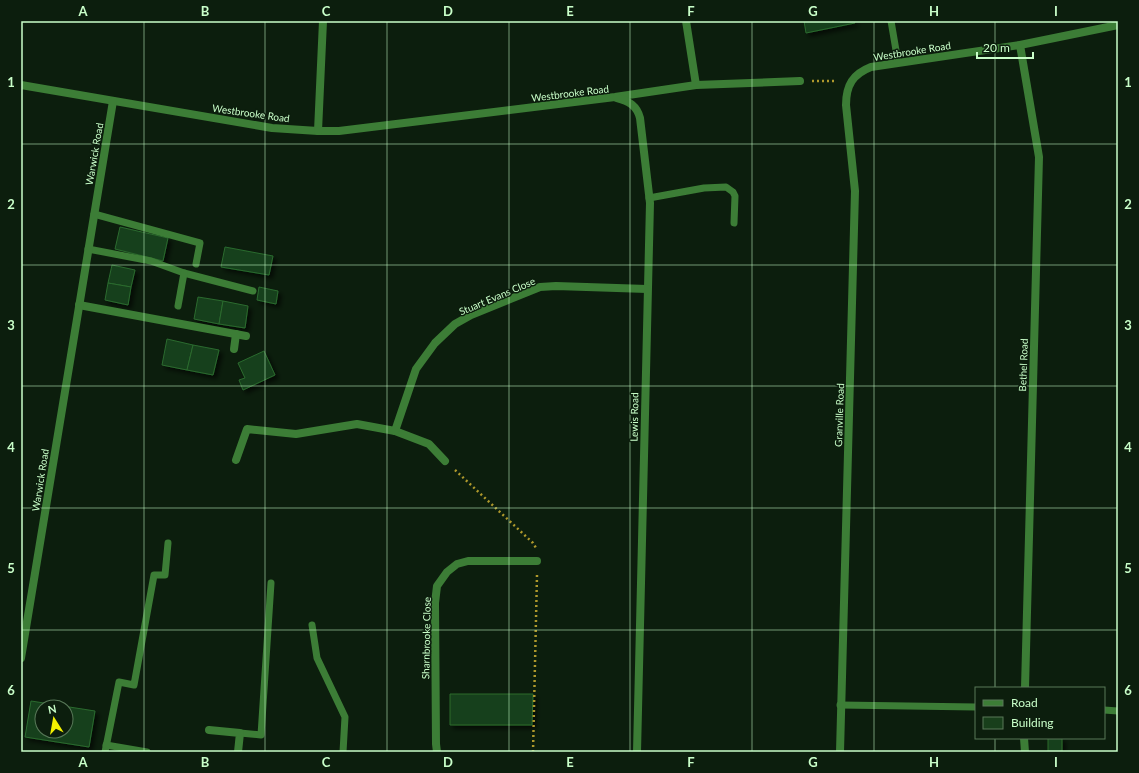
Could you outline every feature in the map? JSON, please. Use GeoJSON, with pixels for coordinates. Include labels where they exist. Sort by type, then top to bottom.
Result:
{"type":"FeatureCollection","features":[{"type":"Feature","properties":{"kind":"street"},"geometry":{"type":"LineString","coordinates":[[318,131],[323,21]]}},
{"type":"Feature","properties":{"kind":"street"},"geometry":{"type":"LineString","coordinates":[[686,21],[696,85]]}},
{"type":"Feature","properties":{"kind":"street","name":"Westbrooke Road"},"geometry":{"type":"LineString","coordinates":[[852,80],[861,71],[871,67],[1020,45],[1118,25]]}},
{"type":"Feature","properties":{"kind":"street","name":"Bethel Road"},"geometry":{"type":"LineString","coordinates":[[1020,45],[1039,157],[1025,687]]}},
{"type":"Feature","properties":{"kind":"street","name":"Granville Road"},"geometry":{"type":"LineString","coordinates":[[840,752],[840,705],[855,191],[846,96],[848,87],[852,80]]}},
{"type":"Feature","properties":{"kind":"street","name":"Westbrooke Road"},"geometry":{"type":"LineString","coordinates":[[21,85],[272,128],[339,131],[615,97],[696,85],[800,81]]}},
{"type":"Feature","properties":{"kind":"street","name":"Lewis Road"},"geometry":{"type":"LineString","coordinates":[[615,97],[626,100],[638,110],[649,198],[637,752]]}},
{"type":"Feature","properties":{"kind":"street","name":"Warwick Road"},"geometry":{"type":"LineString","coordinates":[[21,658],[113,101]]}},
{"type":"Feature","properties":{"kind":"street","name":"Stuart Evans Close"},"geometry":{"type":"LineString","coordinates":[[395,431],[416,369],[435,343],[455,324],[471,315],[540,287],[556,286],[647,289]]}},
{"type":"Feature","properties":{"kind":"street"},"geometry":{"type":"LineString","coordinates":[[79,305],[246,336]]}},
{"type":"Feature","properties":{"kind":"street"},"geometry":{"type":"LineString","coordinates":[[234,349],[236,334]]}},
{"type":"Feature","properties":{"kind":"street"},"geometry":{"type":"LineString","coordinates":[[236,460],[247,429],[296,434],[357,424],[395,431],[429,444],[445,460]]}},
{"type":"Feature","properties":{"kind":"street","name":"Sharnbrooke Close"},"geometry":{"type":"LineString","coordinates":[[437,752],[435,603],[438,586],[447,572],[457,564],[468,561],[537,561]]}},
{"type":"Feature","properties":{"kind":"street"},"geometry":{"type":"LineString","coordinates":[[208,730],[240,733],[238,752]]}},
{"type":"Feature","properties":{"kind":"street"},"geometry":{"type":"LineString","coordinates":[[1024,739],[1025,752]]}},
{"type":"Feature","properties":{"kind":"lane"},"geometry":{"type":"LineString","coordinates":[[891,21],[898,62]]}},
{"type":"Feature","properties":{"kind":"lane"},"geometry":{"type":"LineString","coordinates":[[649,198],[704,188],[726,187],[733,192],[735,196],[734,223]]}},
{"type":"Feature","properties":{"kind":"lane"},"geometry":{"type":"LineString","coordinates":[[94,214],[200,243],[196,264]]}},
{"type":"Feature","properties":{"kind":"lane"},"geometry":{"type":"LineString","coordinates":[[88,249],[151,261],[184,273],[253,291]]}},
{"type":"Feature","properties":{"kind":"lane"},"geometry":{"type":"LineString","coordinates":[[178,306],[184,273]]}},
{"type":"Feature","properties":{"kind":"lane"},"geometry":{"type":"LineString","coordinates":[[147,752],[105,749],[119,682],[134,685],[154,575],[165,575],[168,543]]}},
{"type":"Feature","properties":{"kind":"lane"},"geometry":{"type":"LineString","coordinates":[[240,733],[261,735],[271,584]]}},
{"type":"Feature","properties":{"kind":"lane"},"geometry":{"type":"LineString","coordinates":[[312,626],[317,658],[344,717],[343,752]]}},
{"type":"Feature","properties":{"kind":"lane"},"geometry":{"type":"LineString","coordinates":[[840,705],[975,707]]}},
{"type":"Feature","properties":{"kind":"lane"},"geometry":{"type":"LineString","coordinates":[[1105,710],[1118,711]]}},
{"type":"Feature","properties":{"kind":"path"},"geometry":{"type":"LineString","coordinates":[[800,81],[852,80]]}},
{"type":"Feature","properties":{"kind":"path"},"geometry":{"type":"LineString","coordinates":[[445,460],[533,543]]}},
{"type":"Feature","properties":{"kind":"path"},"geometry":{"type":"LineString","coordinates":[[533,752],[537,561]]}},
{"type":"Feature","properties":{"kind":"building"},"geometry":{"type":"Polygon","coordinates":[[[804,21],[854,21],[855,23],[806,33],[804,21]]]}},
{"type":"Feature","properties":{"kind":"building"},"geometry":{"type":"Polygon","coordinates":[[[120,227],[168,238],[163,261],[115,249],[120,227]]]}},
{"type":"Feature","properties":{"kind":"building"},"geometry":{"type":"Polygon","coordinates":[[[225,247],[273,256],[269,275],[221,267],[225,247]]]}},
{"type":"Feature","properties":{"kind":"building"},"geometry":{"type":"Polygon","coordinates":[[[112,265],[135,270],[131,287],[108,283],[112,265]]]}},
{"type":"Feature","properties":{"kind":"building"},"geometry":{"type":"Polygon","coordinates":[[[108,283],[131,287],[128,305],[105,300],[108,283]]]}},
{"type":"Feature","properties":{"kind":"building"},"geometry":{"type":"Polygon","coordinates":[[[259,287],[278,291],[276,304],[257,300],[259,287]]]}},
{"type":"Feature","properties":{"kind":"building"},"geometry":{"type":"Polygon","coordinates":[[[198,297],[223,301],[219,324],[194,319],[198,297]]]}},
{"type":"Feature","properties":{"kind":"building"},"geometry":{"type":"Polygon","coordinates":[[[223,301],[248,306],[245,328],[219,324],[223,301]]]}},
{"type":"Feature","properties":{"kind":"building"},"geometry":{"type":"Polygon","coordinates":[[[167,339],[193,345],[187,370],[162,365],[167,339]]]}},
{"type":"Feature","properties":{"kind":"building"},"geometry":{"type":"Polygon","coordinates":[[[193,345],[219,350],[213,375],[187,370],[193,345]]]}},
{"type":"Feature","properties":{"kind":"building"},"geometry":{"type":"Polygon","coordinates":[[[264,351],[275,375],[243,390],[239,380],[245,378],[238,363],[264,351]]]}},
{"type":"Feature","properties":{"kind":"building"},"geometry":{"type":"Polygon","coordinates":[[[450,694],[533,694],[532,725],[450,725],[450,694]]]}},
{"type":"Feature","properties":{"kind":"building"},"geometry":{"type":"Polygon","coordinates":[[[31,701],[34,701],[34,738],[25,737],[31,701]]]}},
{"type":"Feature","properties":{"kind":"building"},"geometry":{"type":"Polygon","coordinates":[[[74,708],[95,711],[89,747],[38,739],[74,739],[74,708]]]}},
{"type":"Feature","properties":{"kind":"building"},"geometry":{"type":"Polygon","coordinates":[[[1048,739],[1062,739],[1062,752],[1048,752],[1048,739]]]}}]}
